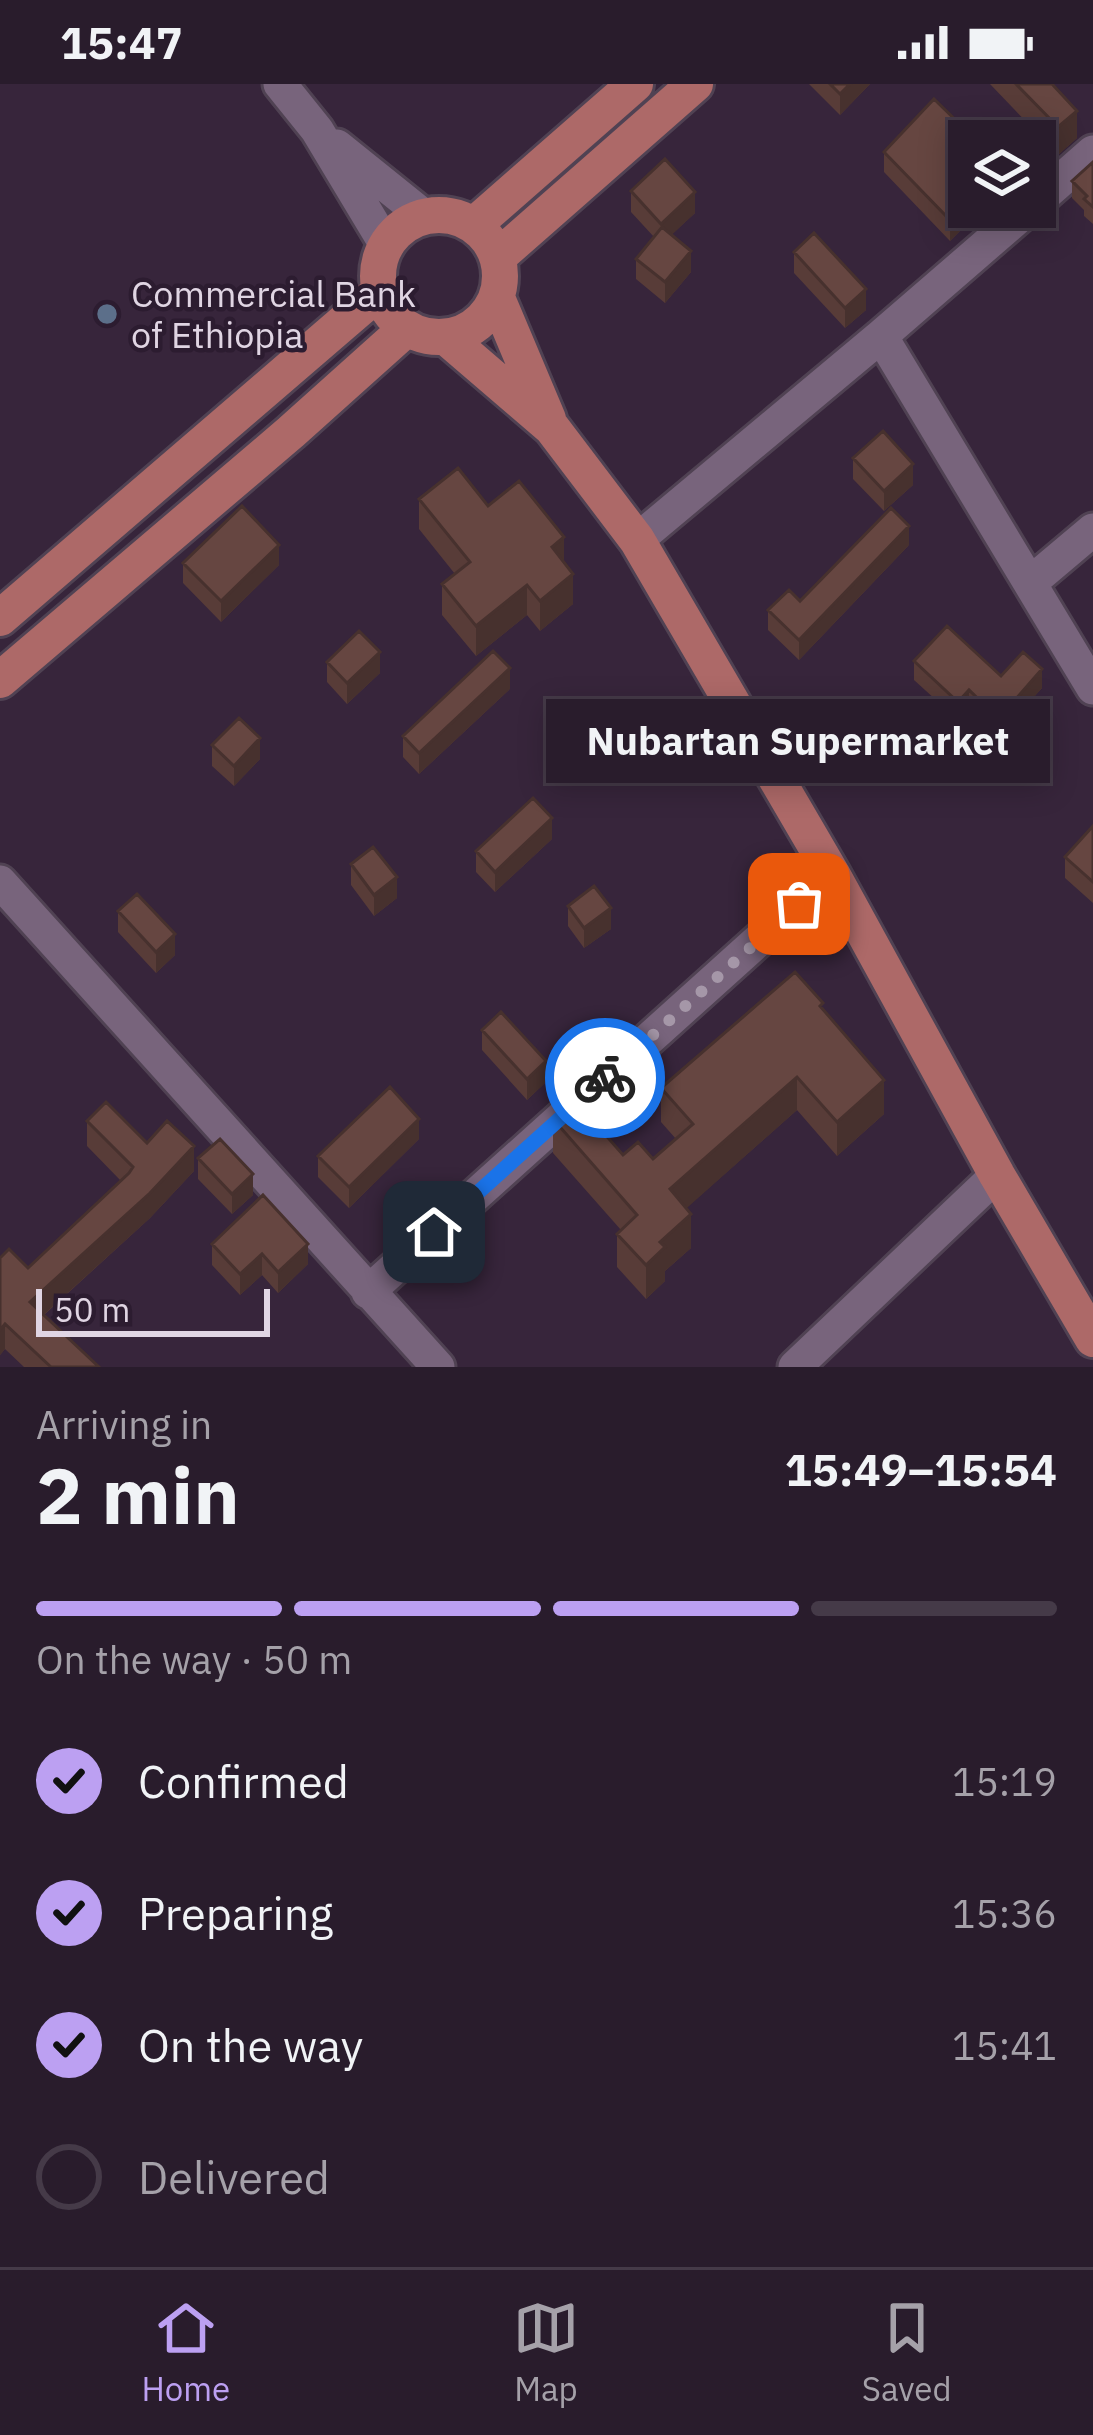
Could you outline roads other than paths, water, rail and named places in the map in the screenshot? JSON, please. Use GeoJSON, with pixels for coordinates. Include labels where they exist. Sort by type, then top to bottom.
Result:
{"type":"FeatureCollection","features":[{"type":"Feature","properties":{"kind":"main road"},"geometry":{"type":"LineString","coordinates":[[474,225],[634,84]]}},
{"type":"Feature","properties":{"kind":"main road"},"geometry":{"type":"LineString","coordinates":[[498,257],[695,84]]}},
{"type":"Feature","properties":{"kind":"main road"},"geometry":{"type":"LineString","coordinates":[[442,214],[474,225],[498,257],[500,278],[491,310],[471,328],[446,337],[407,328],[395,318],[380,291],[378,267],[386,245],[409,222],[424,216],[442,214]]}},
{"type":"Feature","properties":{"kind":"main road"},"geometry":{"type":"LineString","coordinates":[[0,618],[380,291]]}},
{"type":"Feature","properties":{"kind":"main road"},"geometry":{"type":"LineString","coordinates":[[497,298],[552,428]]}},
{"type":"Feature","properties":{"kind":"main road"},"geometry":{"type":"LineString","coordinates":[[0,680],[407,328]]}},
{"type":"Feature","properties":{"kind":"main road"},"geometry":{"type":"LineString","coordinates":[[446,337],[552,428],[637,540],[832,874],[1093,1339]]}},
{"type":"Feature","properties":{"kind":"street"},"geometry":{"type":"LineString","coordinates":[[280,84],[317,130],[386,245]]}},
{"type":"Feature","properties":{"kind":"street"},"geometry":{"type":"LineString","coordinates":[[317,130],[424,216]]}},
{"type":"Feature","properties":{"kind":"street"},"geometry":{"type":"LineString","coordinates":[[1056,185],[1093,152]]}},
{"type":"Feature","properties":{"kind":"street"},"geometry":{"type":"LineString","coordinates":[[637,540],[1007,228]]}},
{"type":"Feature","properties":{"kind":"street"},"geometry":{"type":"LineString","coordinates":[[881,337],[1093,688]]}},
{"type":"Feature","properties":{"kind":"street"},"geometry":{"type":"LineString","coordinates":[[1030,583],[1093,530]]}},
{"type":"Feature","properties":{"kind":"street"},"geometry":{"type":"LineString","coordinates":[[368,1292],[832,874]]}},
{"type":"Feature","properties":{"kind":"street"},"geometry":{"type":"LineString","coordinates":[[0,882],[437,1367]]}},
{"type":"Feature","properties":{"kind":"street"},"geometry":{"type":"LineString","coordinates":[[794,1367],[998,1175]]}},
{"type":"Feature","properties":{"kind":"place","name":"Commercial Bank of Ethiopia"},"geometry":{"type":"Point","coordinates":[107,314]}},
{"type":"Feature","properties":{"kind":"place","name":"Nubartan Supermarket"},"geometry":{"type":"Point","coordinates":[799,904]}}]}
